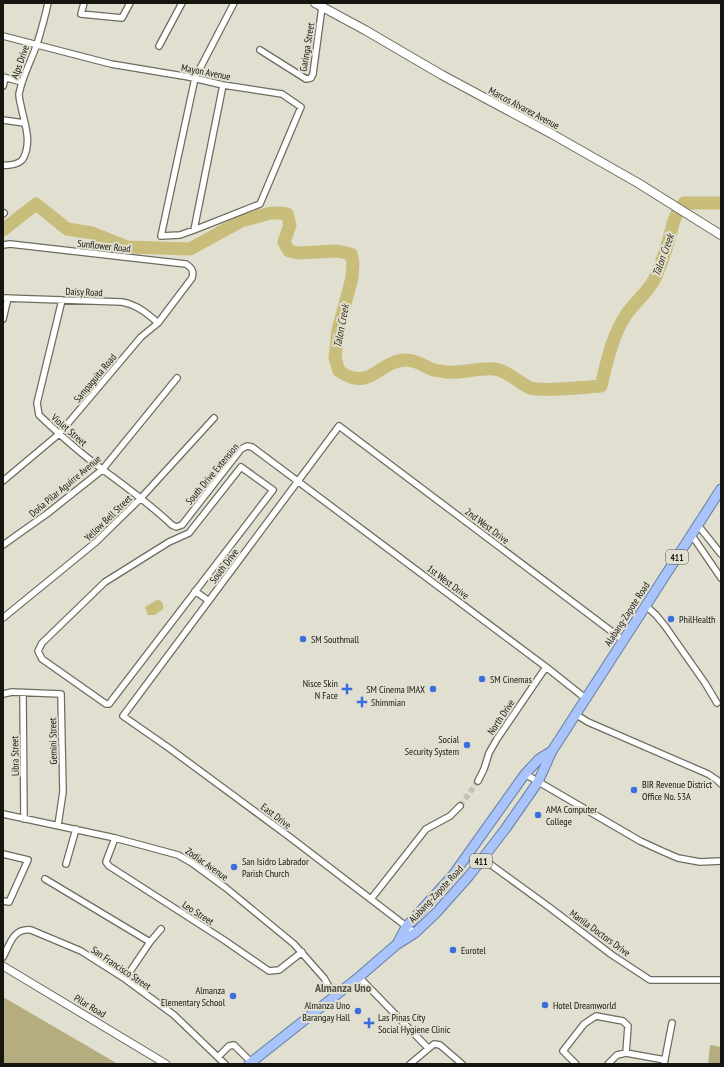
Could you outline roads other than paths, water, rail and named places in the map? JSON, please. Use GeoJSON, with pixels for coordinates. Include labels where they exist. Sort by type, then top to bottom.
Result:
{"type":"FeatureCollection","features":[{"type":"Feature","properties":{"kind":"highway","name":"Alabang-Zapote Road"},"geometry":{"type":"LineString","coordinates":[[250,1063],[335,997],[396,945],[415,933],[446,903],[483,858],[538,782],[552,751],[575,714],[721,489]]}},
{"type":"Feature","properties":{"kind":"highway","name":"Alabang-Zapote Road"},"geometry":{"type":"LineString","coordinates":[[396,945],[406,927],[452,874],[525,774],[539,759],[552,751]]}},
{"type":"Feature","properties":{"kind":"main road","name":"Marcos Alvarez Avenue"},"geometry":{"type":"LineString","coordinates":[[319,5],[366,30],[442,75],[556,137],[674,205],[721,235]]}},
{"type":"Feature","properties":{"kind":"street","name":"Alps Drive"},"geometry":{"type":"LineString","coordinates":[[3,165],[18,163],[22,161],[24,157],[28,134],[24,123],[19,95],[22,82],[37,44],[48,3]]}},
{"type":"Feature","properties":{"kind":"street"},"geometry":{"type":"LineString","coordinates":[[84,3],[81,14],[122,18],[130,3]]}},
{"type":"Feature","properties":{"kind":"street"},"geometry":{"type":"LineString","coordinates":[[159,46],[182,3]]}},
{"type":"Feature","properties":{"kind":"street"},"geometry":{"type":"LineString","coordinates":[[223,85],[194,230],[180,235],[161,236],[195,78],[234,3]]}},
{"type":"Feature","properties":{"kind":"street","name":"Garinga Street"},"geometry":{"type":"LineString","coordinates":[[260,50],[306,79],[311,78],[313,74],[319,5]]}},
{"type":"Feature","properties":{"kind":"street","name":"Mayon Avenue"},"geometry":{"type":"LineString","coordinates":[[3,36],[111,64],[195,78],[223,85],[282,94],[301,107],[260,204],[194,230]]}},
{"type":"Feature","properties":{"kind":"street","name":"Alps Drive"},"geometry":{"type":"LineString","coordinates":[[3,86],[4,77]]}},
{"type":"Feature","properties":{"kind":"street"},"geometry":{"type":"LineString","coordinates":[[4,77],[22,82]]}},
{"type":"Feature","properties":{"kind":"street"},"geometry":{"type":"LineString","coordinates":[[3,120],[24,123]]}},
{"type":"Feature","properties":{"kind":"street","name":"Sunflower Road"},"geometry":{"type":"LineString","coordinates":[[3,245],[10,244],[186,264],[191,267],[194,272],[192,278]]}},
{"type":"Feature","properties":{"kind":"street","name":"Sampaguita Road"},"geometry":{"type":"LineString","coordinates":[[3,481],[59,434],[141,337],[158,323],[192,278]]}},
{"type":"Feature","properties":{"kind":"street"},"geometry":{"type":"LineString","coordinates":[[3,319],[5,298]]}},
{"type":"Feature","properties":{"kind":"street","name":"Daisy Road"},"geometry":{"type":"LineString","coordinates":[[5,298],[122,302],[132,304],[150,315],[158,323]]}},
{"type":"Feature","properties":{"kind":"street","name":"Violet Street"},"geometry":{"type":"LineString","coordinates":[[62,300],[37,409],[39,415],[102,470],[141,498],[172,525],[176,527],[182,525]]}},
{"type":"Feature","properties":{"kind":"street","name":"Doña Pilar Aguirre Avenue"},"geometry":{"type":"LineString","coordinates":[[3,545],[48,513],[102,470],[177,378]]}},
{"type":"Feature","properties":{"kind":"street","name":"Yellow Bell Street"},"geometry":{"type":"LineString","coordinates":[[3,618],[96,542],[141,498],[214,418]]}},
{"type":"Feature","properties":{"kind":"street","name":"South Drive"},"geometry":{"type":"LineString","coordinates":[[123,716],[339,426]]}},
{"type":"Feature","properties":{"kind":"street","name":"2nd West Drive"},"geometry":{"type":"LineString","coordinates":[[339,426],[623,640]]}},
{"type":"Feature","properties":{"kind":"street","name":"South Drive Extension"},"geometry":{"type":"LineString","coordinates":[[182,525],[241,449],[246,446],[252,447],[299,481]]}},
{"type":"Feature","properties":{"kind":"street"},"geometry":{"type":"LineString","coordinates":[[241,467],[273,490],[195,592],[109,704],[106,704],[42,659],[38,651],[42,643],[105,582],[169,542],[189,533],[241,467]]}},
{"type":"Feature","properties":{"kind":"street","name":"1st West Drive"},"geometry":{"type":"LineString","coordinates":[[299,481],[585,698]]}},
{"type":"Feature","properties":{"kind":"street"},"geometry":{"type":"LineString","coordinates":[[698,524],[721,554]]}},
{"type":"Feature","properties":{"kind":"street"},"geometry":{"type":"LineString","coordinates":[[691,534],[721,578]]}},
{"type":"Feature","properties":{"kind":"street"},"geometry":{"type":"LineString","coordinates":[[195,592],[209,601]]}},
{"type":"Feature","properties":{"kind":"street"},"geometry":{"type":"LineString","coordinates":[[646,606],[660,620],[705,683],[717,703]]}},
{"type":"Feature","properties":{"kind":"street","name":"North Drive"},"geometry":{"type":"LineString","coordinates":[[478,781],[489,753],[497,739],[546,667]]}},
{"type":"Feature","properties":{"kind":"street"},"geometry":{"type":"LineString","coordinates":[[3,694],[12,692],[23,693]]}},
{"type":"Feature","properties":{"kind":"street","name":"Libra Street"},"geometry":{"type":"LineString","coordinates":[[23,693],[24,819]]}},
{"type":"Feature","properties":{"kind":"street","name":"Gemini Street"},"geometry":{"type":"LineString","coordinates":[[23,693],[61,694],[63,792],[58,825]]}},
{"type":"Feature","properties":{"kind":"street"},"geometry":{"type":"LineString","coordinates":[[575,714],[588,722],[708,774],[721,784]]}},
{"type":"Feature","properties":{"kind":"street","name":"East Drive"},"geometry":{"type":"LineString","coordinates":[[123,716],[206,775],[415,933]]}},
{"type":"Feature","properties":{"kind":"street"},"geometry":{"type":"LineString","coordinates":[[525,774],[640,841],[664,852],[678,858],[700,862],[721,860]]}},
{"type":"Feature","properties":{"kind":"street"},"geometry":{"type":"LineString","coordinates":[[371,899],[426,829],[450,816],[460,806]]}},
{"type":"Feature","properties":{"kind":"street","name":"Zodiac Avenue"},"geometry":{"type":"LineString","coordinates":[[3,814],[115,838],[165,850],[178,855],[192,863],[294,944],[324,978],[335,997]]}},
{"type":"Feature","properties":{"kind":"street"},"geometry":{"type":"LineString","coordinates":[[66,864],[76,829]]}},
{"type":"Feature","properties":{"kind":"street","name":"Leo Street"},"geometry":{"type":"LineString","coordinates":[[115,838],[106,862],[109,866],[224,940],[269,972],[279,970],[302,952]]}},
{"type":"Feature","properties":{"kind":"street"},"geometry":{"type":"LineString","coordinates":[[3,854],[28,860],[8,902],[3,901]]}},
{"type":"Feature","properties":{"kind":"street","name":"Manila Doctors Drive"},"geometry":{"type":"LineString","coordinates":[[483,858],[612,955],[650,980],[721,980]]}},
{"type":"Feature","properties":{"kind":"street"},"geometry":{"type":"LineString","coordinates":[[45,879],[150,942]]}},
{"type":"Feature","properties":{"kind":"street","name":"San Francisco Street"},"geometry":{"type":"LineString","coordinates":[[3,958],[14,935],[23,929],[31,930],[80,951],[125,979],[174,1015],[225,1064]]}},
{"type":"Feature","properties":{"kind":"street"},"geometry":{"type":"LineString","coordinates":[[125,979],[150,942],[162,929]]}},
{"type":"Feature","properties":{"kind":"street","name":"Pilar Road"},"geometry":{"type":"LineString","coordinates":[[3,966],[166,1064]]}},
{"type":"Feature","properties":{"kind":"street"},"geometry":{"type":"LineString","coordinates":[[359,977],[428,1048]]}},
{"type":"Feature","properties":{"kind":"street"},"geometry":{"type":"LineString","coordinates":[[576,1064],[563,1051],[584,1024],[596,1016],[623,1021],[628,1026],[626,1053]]}},
{"type":"Feature","properties":{"kind":"street"},"geometry":{"type":"LineString","coordinates":[[608,1064],[617,1055],[626,1053],[665,1062],[672,1022]]}},
{"type":"Feature","properties":{"kind":"street"},"geometry":{"type":"LineString","coordinates":[[410,1064],[434,1044],[440,1045],[462,1064]]}},
{"type":"Feature","properties":{"kind":"street"},"geometry":{"type":"LineString","coordinates":[[218,1057],[229,1046],[234,1045],[250,1063]]}},
{"type":"Feature","properties":{"kind":"waterway","name":"Talon Creek"},"geometry":{"type":"LineString","coordinates":[[3,230],[36,204],[67,229],[92,233],[127,247],[190,249],[241,221],[271,213],[287,214],[290,225],[284,242],[289,251],[298,253],[337,251],[351,254],[353,263],[352,278],[338,330],[335,358],[339,371],[350,377],[359,379],[374,374],[397,361],[409,360],[433,370],[446,372],[495,369],[504,372],[530,388],[554,389],[601,386],[610,349],[617,331],[630,310],[646,291],[658,272],[674,221],[680,208],[684,203],[721,203]]}},
{"type":"Feature","properties":{"kind":"tunnel"},"geometry":{"type":"LineString","coordinates":[[460,806],[478,781]]}},
{"type":"Feature","properties":{"kind":"place","name":"PhilHealth"},"geometry":{"type":"Point","coordinates":[671,619]}},
{"type":"Feature","properties":{"kind":"place","name":"SM Southmall"},"geometry":{"type":"Point","coordinates":[303,639]}},
{"type":"Feature","properties":{"kind":"place","name":"SM Cinemas"},"geometry":{"type":"Point","coordinates":[482,679]}},
{"type":"Feature","properties":{"kind":"place","name":"Nisce Skin N Face"},"geometry":{"type":"Point","coordinates":[347,689]}},
{"type":"Feature","properties":{"kind":"place","name":"SM Cinema IMAX"},"geometry":{"type":"Point","coordinates":[433,689]}},
{"type":"Feature","properties":{"kind":"place","name":"Shimmian"},"geometry":{"type":"Point","coordinates":[362,702]}},
{"type":"Feature","properties":{"kind":"place","name":"Social Security System"},"geometry":{"type":"Point","coordinates":[467,745]}},
{"type":"Feature","properties":{"kind":"place","name":"BIR Revenue District Office No. 53A"},"geometry":{"type":"Point","coordinates":[634,790]}},
{"type":"Feature","properties":{"kind":"place","name":"AMA Computer College"},"geometry":{"type":"Point","coordinates":[538,815]}},
{"type":"Feature","properties":{"kind":"place","name":"San Isidro Labrador Parish Church"},"geometry":{"type":"Point","coordinates":[234,867]}},
{"type":"Feature","properties":{"kind":"place","name":"Eurotel"},"geometry":{"type":"Point","coordinates":[453,950]}},
{"type":"Feature","properties":{"kind":"place","name":"Almanza Elementary School"},"geometry":{"type":"Point","coordinates":[233,996]}},
{"type":"Feature","properties":{"kind":"place","name":"Hotel Dreamworld"},"geometry":{"type":"Point","coordinates":[545,1005]}},
{"type":"Feature","properties":{"kind":"place","name":"Almanza Uno Barangay Hall"},"geometry":{"type":"Point","coordinates":[358,1011]}},
{"type":"Feature","properties":{"kind":"place","name":"Las Pinas City Social Hygiene Clinic"},"geometry":{"type":"Point","coordinates":[369,1023]}},
{"type":"Feature","properties":{"kind":"district","name":"Almanza Uno"},"geometry":{"type":"Point","coordinates":[343,987]}}]}
